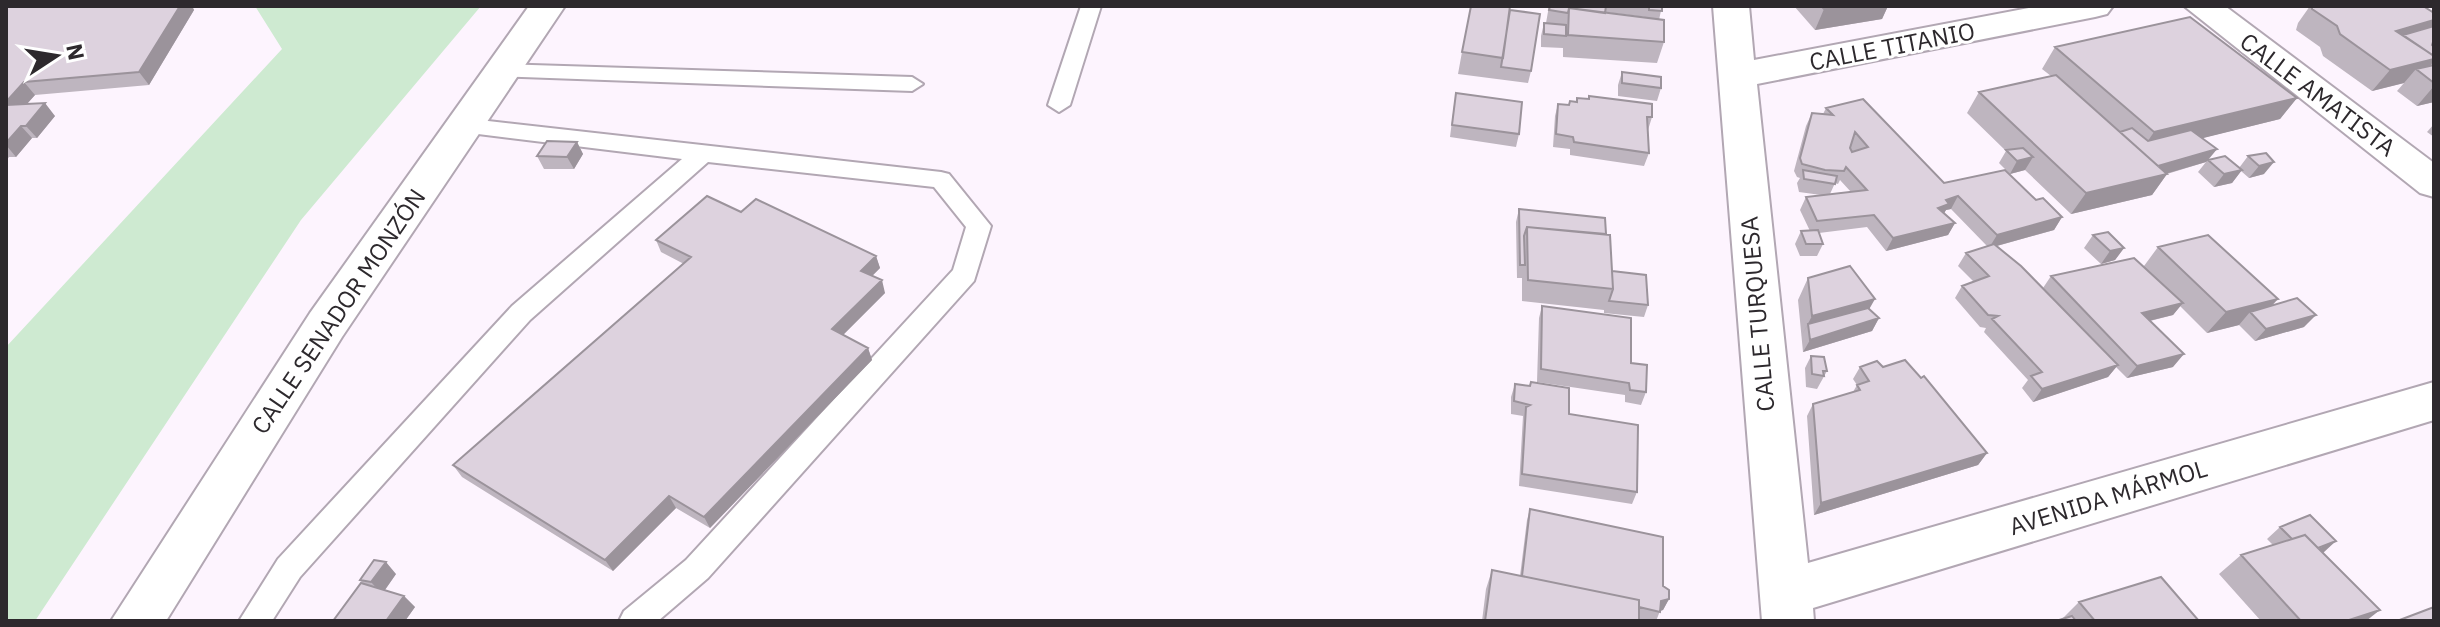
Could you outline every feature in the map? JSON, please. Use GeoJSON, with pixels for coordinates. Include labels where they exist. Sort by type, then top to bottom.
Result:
{"type":"FeatureCollection","features":[{"type":"Feature","properties":{"kind":"street","name":"CALLE SENADOR MONZÓN"},"geometry":{"type":"LineString","coordinates":[[137,621],[326,325],[547,6]]}},
{"type":"Feature","properties":{"kind":"street","name":"CALLE TURQUESA"},"geometry":{"type":"LineString","coordinates":[[1731,6],[1785,608]]}},
{"type":"Feature","properties":{"kind":"street","name":"CALLE TITANIO"},"geometry":{"type":"LineString","coordinates":[[1735,76],[2095,6]]}},
{"type":"Feature","properties":{"kind":"street","name":"CALLE AMATISTA"},"geometry":{"type":"LineString","coordinates":[[2202,6],[2434,183]]}},
{"type":"Feature","properties":{"kind":"street","name":"AVENIDA MÁRMOL"},"geometry":{"type":"LineString","coordinates":[[1785,608],[2434,401]]}},
{"type":"Feature","properties":{"kind":"lane"},"geometry":{"type":"LineString","coordinates":[[1059,105],[1091,6]]}},
{"type":"Feature","properties":{"kind":"lane"},"geometry":{"type":"LineString","coordinates":[[500,71],[912,84]]}},
{"type":"Feature","properties":{"kind":"lane"},"geometry":{"type":"LineString","coordinates":[[462,126],[706,151],[941,180],[979,226],[965,274],[697,569],[635,621]]}},
{"type":"Feature","properties":{"kind":"lane"},"geometry":{"type":"LineString","coordinates":[[255,621],[289,568],[521,313],[706,151]]}},
{"type":"Feature","properties":{"kind":"green space"},"geometry":{"type":"Polygon","coordinates":[[[255,6],[481,6],[301,220],[35,621],[6,621],[6,347],[282,49],[255,6]]]}},
{"type":"Feature","properties":{"kind":"building"},"geometry":{"type":"Polygon","coordinates":[[[6,6],[180,6],[139,72],[24,82],[6,102],[6,6]]]}},
{"type":"Feature","properties":{"kind":"building"},"geometry":{"type":"Polygon","coordinates":[[[1471,6],[1510,6],[1503,58],[1462,52],[1471,6]]]}},
{"type":"Feature","properties":{"kind":"building"},"geometry":{"type":"Polygon","coordinates":[[[1550,6],[1606,6],[1605,13],[1569,8],[1568,13],[1549,10],[1550,6]]]}},
{"type":"Feature","properties":{"kind":"building"},"geometry":{"type":"Polygon","coordinates":[[[1649,6],[1662,6],[1662,11],[1649,10],[1649,6]]]}},
{"type":"Feature","properties":{"kind":"building"},"geometry":{"type":"Polygon","coordinates":[[[2312,6],[2423,6],[2434,13],[2434,20],[2396,31],[2434,56],[2434,59],[2390,70],[2340,34],[2337,26],[2312,6]]]}},
{"type":"Feature","properties":{"kind":"building"},"geometry":{"type":"Polygon","coordinates":[[[1569,8],[1664,20],[1664,42],[1568,35],[1569,8]]]}},
{"type":"Feature","properties":{"kind":"building"},"geometry":{"type":"Polygon","coordinates":[[[1510,10],[1540,14],[1531,71],[1501,67],[1510,10]]]}},
{"type":"Feature","properties":{"kind":"building"},"geometry":{"type":"Polygon","coordinates":[[[2190,17],[2297,98],[2154,132],[2055,47],[2190,17]]]}},
{"type":"Feature","properties":{"kind":"building"},"geometry":{"type":"Polygon","coordinates":[[[1544,23],[1566,25],[1566,36],[1544,34],[1544,23]]]}},
{"type":"Feature","properties":{"kind":"building"},"geometry":{"type":"Polygon","coordinates":[[[2434,26],[2434,56],[2403,35],[2434,26]]]}},
{"type":"Feature","properties":{"kind":"building"},"geometry":{"type":"Polygon","coordinates":[[[2434,65],[2434,83],[2416,69],[2434,65]]]}},
{"type":"Feature","properties":{"kind":"building"},"geometry":{"type":"Polygon","coordinates":[[[1622,72],[1661,77],[1661,88],[1622,83],[1622,72]]]}},
{"type":"Feature","properties":{"kind":"building"},"geometry":{"type":"Polygon","coordinates":[[[2056,75],[2167,174],[2086,193],[1979,92],[2056,75]]]}},
{"type":"Feature","properties":{"kind":"building"},"geometry":{"type":"Polygon","coordinates":[[[1456,93],[1522,102],[1519,134],[1452,125],[1456,93]]]}},
{"type":"Feature","properties":{"kind":"building"},"geometry":{"type":"Polygon","coordinates":[[[1589,96],[1652,104],[1652,117],[1647,117],[1649,153],[1574,142],[1573,137],[1556,134],[1558,104],[1569,105],[1570,101],[1589,99],[1589,96]]]}},
{"type":"Feature","properties":{"kind":"building"},"geometry":{"type":"Polygon","coordinates":[[[1863,99],[1944,183],[2005,170],[2036,200],[2043,198],[2062,217],[1997,235],[1958,196],[1946,200],[1949,204],[1938,208],[1955,223],[1893,238],[1874,215],[1817,221],[1806,197],[1867,190],[1846,167],[1844,171],[1825,170],[1802,164],[1800,158],[1812,113],[1833,115],[1826,108],[1863,99]],[[1855,132],[1850,148],[1852,152],[1868,147],[1855,132]]]}},
{"type":"Feature","properties":{"kind":"building"},"geometry":{"type":"Polygon","coordinates":[[[45,103],[26,126],[21,126],[6,143],[6,105],[45,103]]]}},
{"type":"Feature","properties":{"kind":"building"},"geometry":{"type":"Polygon","coordinates":[[[2132,128],[2148,141],[2191,130],[2217,149],[2158,166],[2120,132],[2132,128]]]}},
{"type":"Feature","properties":{"kind":"building"},"geometry":{"type":"Polygon","coordinates":[[[547,141],[577,142],[567,157],[537,156],[547,141]]]}},
{"type":"Feature","properties":{"kind":"building"},"geometry":{"type":"Polygon","coordinates":[[[2023,148],[2033,157],[2017,161],[2006,150],[2023,148]]]}},
{"type":"Feature","properties":{"kind":"building"},"geometry":{"type":"Polygon","coordinates":[[[2266,153],[2274,162],[2259,166],[2248,156],[2266,153]]]}},
{"type":"Feature","properties":{"kind":"building"},"geometry":{"type":"Polygon","coordinates":[[[2225,156],[2242,170],[2224,174],[2208,160],[2225,156]]]}},
{"type":"Feature","properties":{"kind":"building"},"geometry":{"type":"Polygon","coordinates":[[[1803,170],[1837,176],[1835,184],[1804,179],[1803,170]]]}},
{"type":"Feature","properties":{"kind":"building"},"geometry":{"type":"Polygon","coordinates":[[[707,196],[741,212],[756,199],[876,256],[861,271],[882,280],[832,329],[868,348],[704,517],[669,496],[605,560],[453,465],[691,257],[656,240],[707,196]]]}},
{"type":"Feature","properties":{"kind":"building"},"geometry":{"type":"Polygon","coordinates":[[[1519,209],[1605,218],[1606,234],[1527,227],[1524,236],[1525,265],[1520,265],[1519,209]]]}},
{"type":"Feature","properties":{"kind":"building"},"geometry":{"type":"Polygon","coordinates":[[[1527,227],[1610,235],[1613,289],[1528,280],[1527,227]]]}},
{"type":"Feature","properties":{"kind":"building"},"geometry":{"type":"Polygon","coordinates":[[[1818,230],[1823,244],[1806,244],[1801,231],[1818,230]]]}},
{"type":"Feature","properties":{"kind":"building"},"geometry":{"type":"Polygon","coordinates":[[[2108,232],[2124,248],[2110,251],[2093,235],[2108,232]]]}},
{"type":"Feature","properties":{"kind":"building"},"geometry":{"type":"Polygon","coordinates":[[[2208,235],[2278,299],[2226,312],[2158,247],[2208,235]]]}},
{"type":"Feature","properties":{"kind":"building"},"geometry":{"type":"Polygon","coordinates":[[[1994,244],[2021,266],[2118,365],[2042,389],[2031,376],[2042,372],[1992,319],[1998,316],[1988,315],[1962,286],[1989,276],[1966,253],[1994,244]]]}},
{"type":"Feature","properties":{"kind":"building"},"geometry":{"type":"Polygon","coordinates":[[[2134,258],[2183,303],[2142,313],[2184,354],[2137,366],[2051,276],[2134,258]]]}},
{"type":"Feature","properties":{"kind":"building"},"geometry":{"type":"Polygon","coordinates":[[[1850,266],[1875,299],[1812,316],[1808,278],[1850,266]]]}},
{"type":"Feature","properties":{"kind":"building"},"geometry":{"type":"Polygon","coordinates":[[[1612,271],[1646,275],[1648,305],[1609,301],[1613,289],[1612,271]]]}},
{"type":"Feature","properties":{"kind":"building"},"geometry":{"type":"Polygon","coordinates":[[[2297,298],[2316,315],[2266,329],[2250,312],[2297,298]]]}},
{"type":"Feature","properties":{"kind":"building"},"geometry":{"type":"Polygon","coordinates":[[[1542,306],[1631,318],[1631,363],[1647,365],[1646,392],[1630,390],[1629,383],[1541,369],[1542,306]]]}},
{"type":"Feature","properties":{"kind":"building"},"geometry":{"type":"Polygon","coordinates":[[[1868,308],[1879,318],[1810,340],[1808,324],[1868,308]]]}},
{"type":"Feature","properties":{"kind":"building"},"geometry":{"type":"Polygon","coordinates":[[[1811,356],[1824,357],[1827,371],[1823,371],[1824,376],[1812,374],[1811,356]]]}},
{"type":"Feature","properties":{"kind":"building"},"geometry":{"type":"Polygon","coordinates":[[[1905,360],[1921,378],[1924,376],[1987,453],[1821,503],[1813,404],[1860,390],[1857,385],[1869,381],[1860,367],[1877,361],[1883,367],[1905,360]]]}},
{"type":"Feature","properties":{"kind":"building"},"geometry":{"type":"Polygon","coordinates":[[[1531,382],[1569,388],[1569,414],[1638,425],[1637,492],[1522,474],[1526,407],[1530,405],[1514,401],[1515,384],[1530,386],[1531,382]]]}},
{"type":"Feature","properties":{"kind":"building"},"geometry":{"type":"Polygon","coordinates":[[[1530,509],[1663,537],[1663,586],[1669,590],[1669,599],[1661,601],[1660,612],[1639,607],[1639,600],[1522,576],[1530,509]]]}},
{"type":"Feature","properties":{"kind":"building"},"geometry":{"type":"Polygon","coordinates":[[[2310,515],[2336,541],[2318,548],[2305,535],[2292,539],[2280,527],[2310,515]]]}},
{"type":"Feature","properties":{"kind":"building"},"geometry":{"type":"Polygon","coordinates":[[[2305,535],[2380,610],[2346,621],[2301,621],[2241,555],[2305,535]]]}},
{"type":"Feature","properties":{"kind":"building"},"geometry":{"type":"Polygon","coordinates":[[[374,560],[386,562],[371,582],[360,580],[374,560]]]}},
{"type":"Feature","properties":{"kind":"building"},"geometry":{"type":"Polygon","coordinates":[[[1492,570],[1639,600],[1639,621],[1485,621],[1492,570]]]}},
{"type":"Feature","properties":{"kind":"building"},"geometry":{"type":"Polygon","coordinates":[[[2161,577],[2199,621],[2095,621],[2079,602],[2161,577]]]}},
{"type":"Feature","properties":{"kind":"building"},"geometry":{"type":"Polygon","coordinates":[[[361,583],[404,596],[386,621],[333,621],[361,583]]]}},
{"type":"Feature","properties":{"kind":"building"},"geometry":{"type":"Polygon","coordinates":[[[2434,607],[2434,621],[2397,621],[2434,607]]]}},
{"type":"Feature","properties":{"kind":"building"},"geometry":{"type":"Polygon","coordinates":[[[2072,616],[2076,621],[2056,621],[2072,616]]]}}]}
